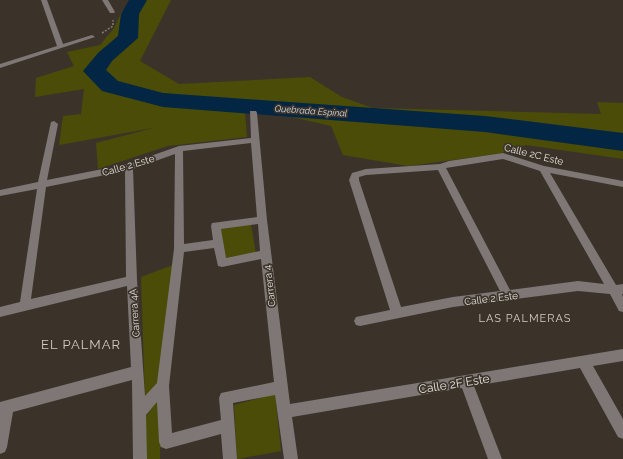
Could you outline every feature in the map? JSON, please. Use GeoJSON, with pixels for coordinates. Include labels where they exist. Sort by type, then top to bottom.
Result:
{"type":"FeatureCollection","features":[{"type":"Feature","properties":{"kind":"street"},"geometry":{"type":"LineString","coordinates":[[44,0],[61,47]]}},
{"type":"Feature","properties":{"kind":"street"},"geometry":{"type":"LineString","coordinates":[[105,0],[112,12]]}},
{"type":"Feature","properties":{"kind":"street"},"geometry":{"type":"LineString","coordinates":[[0,66],[92,37]]}},
{"type":"Feature","properties":{"kind":"street","name":"Carrera 4"},"geometry":{"type":"LineString","coordinates":[[253,113],[262,220],[284,412],[291,459]]}},
{"type":"Feature","properties":{"kind":"street"},"geometry":{"type":"LineString","coordinates":[[25,306],[42,185],[54,124]]}},
{"type":"Feature","properties":{"kind":"street","name":"Calle 2 Este"},"geometry":{"type":"LineString","coordinates":[[0,193],[129,167],[180,149],[256,140]]}},
{"type":"Feature","properties":{"kind":"street"},"geometry":{"type":"LineString","coordinates":[[180,149],[179,249],[163,386],[166,442],[228,425]]}},
{"type":"Feature","properties":{"kind":"street","name":"Calle 2C Este"},"geometry":{"type":"LineString","coordinates":[[397,314],[354,180],[355,175],[360,173],[441,167],[449,164],[504,156],[543,169],[623,184]]}},
{"type":"Feature","properties":{"kind":"street","name":"Carrera 4A"},"geometry":{"type":"LineString","coordinates":[[129,167],[132,280],[138,372],[140,459]]}},
{"type":"Feature","properties":{"kind":"street"},"geometry":{"type":"LineString","coordinates":[[441,167],[508,296]]}},
{"type":"Feature","properties":{"kind":"street"},"geometry":{"type":"LineString","coordinates":[[543,169],[618,290],[623,307]]}},
{"type":"Feature","properties":{"kind":"street"},"geometry":{"type":"LineString","coordinates":[[262,220],[216,226],[222,263],[266,254]]}},
{"type":"Feature","properties":{"kind":"street"},"geometry":{"type":"LineString","coordinates":[[179,249],[218,243]]}},
{"type":"Feature","properties":{"kind":"street"},"geometry":{"type":"LineString","coordinates":[[0,312],[132,280]]}},
{"type":"Feature","properties":{"kind":"street","name":"Calle 2 Este"},"geometry":{"type":"LineString","coordinates":[[360,321],[453,302],[578,286],[618,290]]}},
{"type":"Feature","properties":{"kind":"street","name":"Calle 2F Este"},"geometry":{"type":"LineString","coordinates":[[284,412],[584,363],[623,355]]}},
{"type":"Feature","properties":{"kind":"street"},"geometry":{"type":"LineString","coordinates":[[584,363],[623,432]]}},
{"type":"Feature","properties":{"kind":"street"},"geometry":{"type":"LineString","coordinates":[[0,447],[3,408],[138,372]]}},
{"type":"Feature","properties":{"kind":"street"},"geometry":{"type":"LineString","coordinates":[[466,382],[495,459]]}},
{"type":"Feature","properties":{"kind":"street"},"geometry":{"type":"LineString","coordinates":[[139,413],[163,386]]}},
{"type":"Feature","properties":{"kind":"street"},"geometry":{"type":"LineString","coordinates":[[230,459],[226,398],[281,387]]}},
{"type":"Feature","properties":{"kind":"path"},"geometry":{"type":"LineString","coordinates":[[92,37],[113,26],[112,12]]}},
{"type":"Feature","properties":{"kind":"shaded area"},"geometry":{"type":"Polygon","coordinates":[[[130,0],[171,0],[140,61],[179,84],[310,77],[342,97],[373,108],[601,114],[597,102],[623,103],[623,159],[526,145],[498,154],[408,166],[343,155],[331,126],[257,109],[245,111],[247,137],[168,146],[98,169],[96,143],[153,128],[59,145],[63,116],[81,114],[84,89],[35,97],[36,78],[74,66],[67,52],[100,45],[114,28],[121,13],[130,0]]]}},
{"type":"Feature","properties":{"kind":"shaded area"},"geometry":{"type":"Polygon","coordinates":[[[251,224],[256,254],[224,258],[221,229],[251,224]]]}},
{"type":"Feature","properties":{"kind":"shaded area"},"geometry":{"type":"Polygon","coordinates":[[[173,265],[158,384],[145,400],[141,277],[173,265]]]}},
{"type":"Feature","properties":{"kind":"shaded area"},"geometry":{"type":"Polygon","coordinates":[[[275,394],[281,451],[237,459],[234,405],[275,394]]]}},
{"type":"Feature","properties":{"kind":"shaded area"},"geometry":{"type":"Polygon","coordinates":[[[159,398],[164,444],[160,448],[160,459],[145,459],[144,419],[159,398]]]}},
{"type":"Feature","properties":{"kind":"waterway","name":"Quebrada Espinal"},"geometry":{"type":"LineString","coordinates":[[138,0],[130,14],[128,38],[105,57],[94,71],[110,86],[163,100],[485,124],[623,142]]}},
{"type":"Feature","properties":{"kind":"district","name":"LAS PALMERAS"},"geometry":{"type":"Point","coordinates":[525,318]}},
{"type":"Feature","properties":{"kind":"district","name":"EL PALMAR"},"geometry":{"type":"Point","coordinates":[81,344]}}]}
